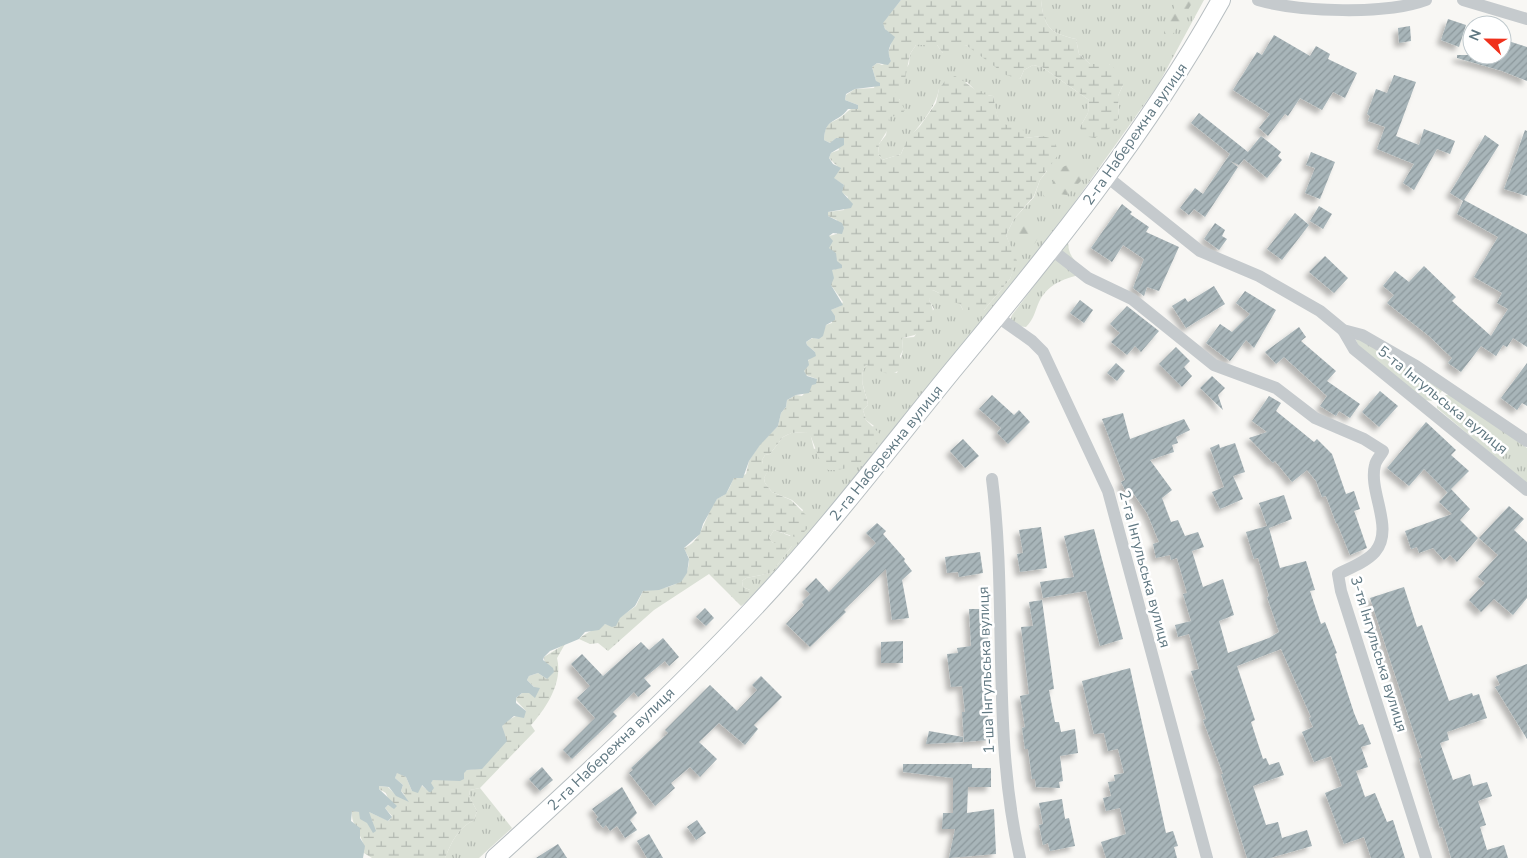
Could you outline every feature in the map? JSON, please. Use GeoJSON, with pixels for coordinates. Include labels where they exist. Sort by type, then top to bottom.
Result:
{"type":"FeatureCollection","features":[{"type":"Feature","properties":{"kind":"main road","name":"2-га Набережна вулиця"},"geometry":{"type":"LineString","coordinates":[[495,858],[631,734],[754,608],[832,519],[1052,250],[1170,86],[1221,0]]}},
{"type":"Feature","properties":{"kind":"street"},"geometry":{"type":"LineString","coordinates":[[1258,0],[1318,10],[1400,6],[1426,0]]}},
{"type":"Feature","properties":{"kind":"street"},"geometry":{"type":"LineString","coordinates":[[1463,0],[1527,19]]}},
{"type":"Feature","properties":{"kind":"street"},"geometry":{"type":"LineString","coordinates":[[1106,176],[1200,251],[1258,276],[1295,296],[1343,330],[1362,334],[1416,366],[1527,441]]}},
{"type":"Feature","properties":{"kind":"street","name":"3-тя Інгульська вулиця"},"geometry":{"type":"LineString","coordinates":[[1052,250],[1088,278],[1132,300],[1214,365],[1276,388],[1315,418],[1364,439],[1384,451],[1375,463],[1374,476],[1382,529],[1381,543],[1366,560],[1338,574],[1341,591],[1426,858]]}},
{"type":"Feature","properties":{"kind":"street","name":"2-га Інгульська вулиця"},"geometry":{"type":"LineString","coordinates":[[998,317],[1032,341],[1042,352],[1103,478],[1207,858]]}},
{"type":"Feature","properties":{"kind":"street","name":"5-та Інгульська вулиця"},"geometry":{"type":"LineString","coordinates":[[1343,330],[1354,348],[1527,490]]}},
{"type":"Feature","properties":{"kind":"street","name":"1-ша Інгульська вулиця"},"geometry":{"type":"LineString","coordinates":[[992,479],[998,531],[1003,748],[1013,828],[1020,858]]}},
{"type":"Feature","properties":{"kind":"green space"},"geometry":{"type":"Polygon","coordinates":[[[901,0],[1041,0],[1044,17],[1050,28],[1060,34],[1076,39],[1079,54],[1090,64],[1109,64],[1122,74],[1123,85],[1118,96],[1119,118],[1109,129],[1095,138],[1083,136],[1080,127],[1088,113],[1089,100],[1042,67],[1033,65],[1024,70],[1020,79],[1006,75],[966,45],[952,55],[943,53],[937,45],[916,45],[910,54],[904,84],[894,89],[905,110],[901,115],[889,117],[890,126],[879,144],[878,154],[882,160],[901,154],[908,138],[920,126],[936,103],[939,89],[945,81],[955,76],[977,91],[993,96],[997,113],[1004,124],[1025,131],[1025,138],[1042,136],[1050,138],[1056,145],[1058,155],[1040,180],[1034,196],[1014,219],[1006,235],[1017,261],[1010,279],[984,310],[963,310],[960,304],[941,298],[939,293],[933,290],[929,300],[933,315],[932,321],[923,331],[902,338],[903,350],[900,356],[901,359],[904,359],[905,365],[895,373],[890,374],[866,365],[863,370],[862,380],[868,405],[863,410],[866,420],[880,434],[878,443],[868,457],[854,466],[828,470],[821,463],[811,437],[807,436],[806,432],[791,433],[783,437],[770,454],[765,455],[762,460],[763,464],[772,464],[764,478],[765,483],[772,492],[791,500],[811,520],[807,529],[798,538],[774,530],[769,538],[773,543],[790,542],[792,546],[771,573],[746,578],[742,581],[743,587],[750,590],[746,603],[741,606],[709,574],[654,610],[608,651],[598,643],[590,644],[579,639],[605,624],[609,625],[636,606],[643,591],[674,585],[685,576],[689,558],[684,548],[695,540],[700,533],[713,505],[717,499],[727,492],[734,478],[746,474],[749,461],[760,444],[778,426],[787,400],[796,395],[802,396],[817,379],[806,375],[804,371],[808,361],[815,352],[806,342],[813,338],[819,339],[826,325],[832,323],[831,310],[840,306],[843,302],[831,285],[832,270],[836,269],[837,261],[829,248],[829,236],[837,234],[837,220],[828,216],[828,212],[844,210],[848,197],[841,192],[844,185],[833,178],[837,166],[829,158],[831,153],[839,150],[836,138],[830,143],[824,140],[825,133],[830,123],[858,105],[845,100],[846,95],[855,89],[874,88],[876,81],[872,67],[877,63],[882,65],[891,61],[888,53],[892,41],[882,23],[901,0]]]}},
{"type":"Feature","properties":{"kind":"green space"},"geometry":{"type":"Polygon","coordinates":[[[1041,0],[1204,0],[1158,85],[1045,244],[826,513],[746,604],[750,590],[743,587],[742,581],[746,578],[771,573],[792,546],[773,543],[769,538],[774,530],[790,536],[803,510],[792,500],[772,492],[765,483],[764,478],[771,464],[763,464],[762,460],[765,455],[770,454],[783,437],[791,433],[806,432],[811,437],[814,449],[874,426],[866,420],[863,410],[868,405],[862,380],[863,370],[866,365],[897,373],[903,350],[902,338],[914,337],[934,309],[929,300],[930,293],[933,290],[960,304],[963,310],[984,310],[1010,279],[1016,261],[1006,235],[1014,219],[1034,197],[1040,180],[1047,171],[1042,136],[1025,138],[1017,131],[1002,124],[995,108],[993,96],[979,94],[967,82],[939,89],[932,107],[910,137],[901,154],[882,160],[878,154],[879,144],[886,135],[889,117],[900,100],[895,96],[893,89],[909,64],[910,54],[916,45],[937,45],[943,53],[966,45],[1020,79],[1024,70],[1033,65],[1042,67],[1089,100],[1088,113],[1080,127],[1119,118],[1118,96],[1123,85],[1109,64],[1090,64],[1079,54],[1076,39],[1060,34],[1050,28],[1044,17],[1041,0]]]}},
{"type":"Feature","properties":{"kind":"green space"},"geometry":{"type":"Polygon","coordinates":[[[1175,0],[1194,0],[1173,34],[1168,36],[1164,34],[1174,9],[1175,0]]]}},
{"type":"Feature","properties":{"kind":"green space"},"geometry":{"type":"Polygon","coordinates":[[[1070,164],[1086,167],[1088,170],[1086,176],[1067,195],[1059,194],[1051,199],[1043,195],[1045,190],[1052,185],[1060,168],[1070,164]]]}},
{"type":"Feature","properties":{"kind":"green space"},"geometry":{"type":"Polygon","coordinates":[[[1027,215],[1040,234],[1035,243],[1022,250],[1017,248],[1013,236],[1020,219],[1027,215]]]}},
{"type":"Feature","properties":{"kind":"green space"},"geometry":{"type":"Polygon","coordinates":[[[1068,241],[1068,247],[1072,256],[1077,263],[1090,273],[1068,278],[1048,289],[1039,302],[1029,324],[1026,327],[1017,326],[1011,319],[1012,315],[1068,241]]]}},
{"type":"Feature","properties":{"kind":"green space"},"geometry":{"type":"Polygon","coordinates":[[[1354,336],[1361,338],[1443,390],[1432,401],[1425,400],[1360,349],[1354,336]]]}},
{"type":"Feature","properties":{"kind":"green space"},"geometry":{"type":"Polygon","coordinates":[[[1446,395],[1453,395],[1527,448],[1527,484],[1437,408],[1437,403],[1446,395]]]}},
{"type":"Feature","properties":{"kind":"green space"},"geometry":{"type":"Polygon","coordinates":[[[565,644],[557,658],[558,676],[556,685],[543,710],[531,725],[535,731],[480,788],[470,790],[469,796],[477,811],[474,820],[468,823],[456,836],[445,858],[372,858],[364,853],[363,842],[353,822],[352,811],[359,812],[373,822],[369,812],[389,821],[392,816],[385,808],[388,805],[391,807],[386,793],[379,789],[379,786],[388,787],[394,793],[405,795],[401,791],[403,785],[395,778],[397,772],[406,777],[412,791],[421,785],[426,789],[433,780],[454,780],[467,770],[475,769],[504,737],[502,726],[504,722],[526,711],[515,699],[522,693],[529,693],[534,687],[527,680],[529,676],[538,673],[547,679],[544,657],[565,644]]]}},
{"type":"Feature","properties":{"kind":"green space"},"geometry":{"type":"Polygon","coordinates":[[[480,788],[512,828],[479,858],[445,858],[456,836],[468,823],[474,820],[477,811],[469,796],[470,790],[480,788]]]}},
{"type":"Feature","properties":{"kind":"shaded area"},"geometry":{"type":"Polygon","coordinates":[[[0,0],[901,0],[883,23],[885,29],[895,37],[889,51],[891,61],[888,65],[877,63],[872,67],[876,81],[880,83],[880,86],[855,89],[846,94],[845,100],[858,105],[858,109],[848,109],[829,124],[825,133],[824,140],[830,143],[836,138],[844,138],[844,145],[831,153],[829,158],[833,164],[841,168],[834,178],[844,185],[842,192],[853,204],[851,208],[828,212],[828,216],[842,223],[844,228],[842,234],[833,233],[829,236],[833,241],[829,248],[836,253],[837,261],[842,265],[842,268],[832,270],[834,278],[831,285],[843,305],[831,310],[835,320],[826,325],[823,336],[819,339],[812,338],[806,342],[815,352],[816,356],[808,360],[809,365],[804,371],[807,376],[817,379],[816,384],[812,385],[809,393],[796,395],[787,400],[778,426],[760,445],[749,461],[743,478],[734,478],[726,494],[717,499],[703,524],[700,534],[684,548],[689,559],[687,573],[681,582],[659,590],[643,591],[635,606],[620,618],[616,626],[612,627],[605,624],[599,630],[585,632],[579,639],[550,651],[543,660],[553,668],[554,672],[547,679],[538,673],[529,676],[527,680],[534,687],[540,688],[535,698],[529,693],[522,693],[516,698],[516,703],[526,711],[524,718],[514,716],[502,726],[507,741],[482,769],[467,770],[464,773],[464,779],[460,781],[433,780],[431,783],[434,788],[431,792],[422,785],[418,793],[412,791],[406,777],[397,773],[395,778],[403,785],[401,791],[409,802],[396,796],[389,787],[379,786],[379,789],[397,806],[394,809],[388,805],[385,808],[392,817],[388,821],[369,812],[376,831],[373,833],[367,823],[360,819],[359,812],[352,811],[351,821],[360,828],[360,838],[365,846],[363,858],[0,858],[0,0]]]}},
{"type":"Feature","properties":{"kind":"building"},"geometry":{"type":"Polygon","coordinates":[[[1448,19],[1462,24],[1462,38],[1459,47],[1441,40],[1448,19]]]}},
{"type":"Feature","properties":{"kind":"building"},"geometry":{"type":"Polygon","coordinates":[[[1410,26],[1411,41],[1399,43],[1398,28],[1410,26]]]}},
{"type":"Feature","properties":{"kind":"building"},"geometry":{"type":"Polygon","coordinates":[[[1274,35],[1310,56],[1316,46],[1330,54],[1328,59],[1357,73],[1345,98],[1333,92],[1322,110],[1300,98],[1288,116],[1285,114],[1268,136],[1259,128],[1270,114],[1233,90],[1257,52],[1262,55],[1274,35]]]}},
{"type":"Feature","properties":{"kind":"building"},"geometry":{"type":"Polygon","coordinates":[[[1512,42],[1527,47],[1527,81],[1481,65],[1512,65],[1512,42]]]}},
{"type":"Feature","properties":{"kind":"building"},"geometry":{"type":"Polygon","coordinates":[[[1457,55],[1462,55],[1462,59],[1457,58],[1457,55]]]}},
{"type":"Feature","properties":{"kind":"building"},"geometry":{"type":"Polygon","coordinates":[[[1394,75],[1416,82],[1396,136],[1419,145],[1424,129],[1455,141],[1450,154],[1437,149],[1414,190],[1403,183],[1414,164],[1377,149],[1385,127],[1368,121],[1370,116],[1367,114],[1376,89],[1387,93],[1394,75]]]}},
{"type":"Feature","properties":{"kind":"building"},"geometry":{"type":"Polygon","coordinates":[[[1199,113],[1248,152],[1261,136],[1281,152],[1278,156],[1282,160],[1267,178],[1244,159],[1239,165],[1230,161],[1238,167],[1205,217],[1194,209],[1189,215],[1180,208],[1195,188],[1203,194],[1230,154],[1191,123],[1199,113]]]}},
{"type":"Feature","properties":{"kind":"building"},"geometry":{"type":"Polygon","coordinates":[[[1525,130],[1527,131],[1527,196],[1504,189],[1525,130]]]}},
{"type":"Feature","properties":{"kind":"building"},"geometry":{"type":"Polygon","coordinates":[[[1485,135],[1499,145],[1464,200],[1527,234],[1527,347],[1513,338],[1507,347],[1503,345],[1496,356],[1481,346],[1461,372],[1448,363],[1452,358],[1429,336],[1387,303],[1394,295],[1383,286],[1395,271],[1409,282],[1424,266],[1456,297],[1452,301],[1491,336],[1508,309],[1497,303],[1502,293],[1474,277],[1498,237],[1457,214],[1463,201],[1450,193],[1485,135]]]}},
{"type":"Feature","properties":{"kind":"building"},"geometry":{"type":"Polygon","coordinates":[[[1311,152],[1335,162],[1320,199],[1305,193],[1315,168],[1306,165],[1311,152]]]}},
{"type":"Feature","properties":{"kind":"building"},"geometry":{"type":"Polygon","coordinates":[[[1122,204],[1132,212],[1130,214],[1149,227],[1146,232],[1179,247],[1159,291],[1147,287],[1144,296],[1133,288],[1144,259],[1123,245],[1112,262],[1091,248],[1122,204]]]}},
{"type":"Feature","properties":{"kind":"building"},"geometry":{"type":"Polygon","coordinates":[[[1319,206],[1332,214],[1323,229],[1310,221],[1319,206]]]}},
{"type":"Feature","properties":{"kind":"building"},"geometry":{"type":"Polygon","coordinates":[[[1295,213],[1309,225],[1282,260],[1267,249],[1295,213]]]}},
{"type":"Feature","properties":{"kind":"building"},"geometry":{"type":"Polygon","coordinates":[[[1215,223],[1225,230],[1222,236],[1227,239],[1219,250],[1204,239],[1215,223]]]}},
{"type":"Feature","properties":{"kind":"building"},"geometry":{"type":"Polygon","coordinates":[[[1325,256],[1348,278],[1334,293],[1309,272],[1325,256]]]}},
{"type":"Feature","properties":{"kind":"building"},"geometry":{"type":"Polygon","coordinates":[[[1214,286],[1225,304],[1186,328],[1172,306],[1185,298],[1188,302],[1214,286]]]}},
{"type":"Feature","properties":{"kind":"building"},"geometry":{"type":"Polygon","coordinates":[[[1245,291],[1276,310],[1254,348],[1246,340],[1230,361],[1206,343],[1220,324],[1232,332],[1250,314],[1236,303],[1245,291]]]}},
{"type":"Feature","properties":{"kind":"building"},"geometry":{"type":"Polygon","coordinates":[[[1080,300],[1093,310],[1084,323],[1070,313],[1080,300]]]}},
{"type":"Feature","properties":{"kind":"building"},"geometry":{"type":"Polygon","coordinates":[[[1127,306],[1159,331],[1141,352],[1135,346],[1127,355],[1111,342],[1120,333],[1110,324],[1127,306]]]}},
{"type":"Feature","properties":{"kind":"building"},"geometry":{"type":"Polygon","coordinates":[[[1299,327],[1306,337],[1301,341],[1336,371],[1327,381],[1360,404],[1350,418],[1339,411],[1336,416],[1320,406],[1327,396],[1284,357],[1276,364],[1265,352],[1299,327]]]}},
{"type":"Feature","properties":{"kind":"building"},"geometry":{"type":"Polygon","coordinates":[[[1176,347],[1190,361],[1184,367],[1192,376],[1182,387],[1159,364],[1176,347]]]}},
{"type":"Feature","properties":{"kind":"building"},"geometry":{"type":"Polygon","coordinates":[[[1116,363],[1125,371],[1117,381],[1107,373],[1116,363]]]}},
{"type":"Feature","properties":{"kind":"building"},"geometry":{"type":"Polygon","coordinates":[[[1527,363],[1527,406],[1522,403],[1517,410],[1501,398],[1527,363]]]}},
{"type":"Feature","properties":{"kind":"building"},"geometry":{"type":"Polygon","coordinates":[[[1212,376],[1225,388],[1218,395],[1223,410],[1200,388],[1212,376]]]}},
{"type":"Feature","properties":{"kind":"building"},"geometry":{"type":"Polygon","coordinates":[[[1380,391],[1398,406],[1379,427],[1362,412],[1380,391]]]}},
{"type":"Feature","properties":{"kind":"building"},"geometry":{"type":"Polygon","coordinates":[[[992,395],[1014,415],[1019,410],[1030,422],[1008,444],[997,433],[1001,428],[979,409],[992,395]]]}},
{"type":"Feature","properties":{"kind":"building"},"geometry":{"type":"Polygon","coordinates":[[[1269,396],[1281,403],[1276,411],[1314,442],[1317,439],[1332,454],[1346,494],[1354,491],[1360,509],[1354,511],[1367,548],[1350,555],[1326,496],[1322,497],[1316,481],[1307,470],[1292,482],[1275,461],[1273,463],[1249,438],[1267,432],[1252,421],[1269,396]]]}},
{"type":"Feature","properties":{"kind":"building"},"geometry":{"type":"Polygon","coordinates":[[[1123,413],[1130,439],[1184,419],[1190,430],[1176,437],[1178,443],[1172,445],[1174,452],[1150,460],[1172,490],[1162,498],[1171,522],[1178,520],[1185,536],[1198,532],[1204,547],[1192,551],[1203,587],[1223,579],[1234,615],[1219,621],[1228,653],[1269,638],[1279,632],[1267,597],[1269,596],[1258,558],[1254,559],[1246,532],[1267,526],[1259,503],[1284,495],[1292,519],[1269,528],[1280,568],[1306,561],[1315,590],[1310,591],[1321,624],[1325,622],[1337,653],[1335,654],[1354,713],[1359,725],[1363,724],[1371,744],[1361,747],[1368,767],[1356,771],[1365,797],[1375,793],[1387,822],[1393,820],[1405,858],[1371,858],[1364,837],[1344,844],[1325,793],[1342,786],[1331,756],[1314,762],[1302,732],[1313,727],[1309,718],[1311,717],[1281,649],[1237,666],[1255,720],[1251,722],[1263,759],[1266,758],[1269,765],[1279,762],[1284,775],[1253,786],[1266,825],[1278,822],[1282,838],[1307,830],[1312,846],[1270,858],[1247,858],[1221,774],[1223,774],[1203,720],[1206,719],[1191,671],[1199,669],[1189,634],[1178,637],[1175,625],[1191,621],[1183,594],[1187,593],[1177,558],[1171,560],[1170,555],[1156,558],[1153,544],[1159,542],[1147,513],[1133,493],[1128,496],[1121,482],[1125,480],[1102,419],[1123,413]]]}},
{"type":"Feature","properties":{"kind":"building"},"geometry":{"type":"Polygon","coordinates":[[[1426,422],[1456,450],[1451,455],[1469,471],[1451,489],[1470,509],[1460,520],[1478,538],[1457,562],[1450,555],[1444,560],[1433,548],[1419,553],[1417,547],[1411,549],[1405,531],[1452,514],[1439,502],[1448,493],[1424,469],[1409,486],[1387,468],[1426,422]]]}},
{"type":"Feature","properties":{"kind":"building"},"geometry":{"type":"Polygon","coordinates":[[[963,439],[979,456],[965,468],[950,451],[963,439]]]}},
{"type":"Feature","properties":{"kind":"building"},"geometry":{"type":"Polygon","coordinates":[[[1235,443],[1245,472],[1233,476],[1243,499],[1220,509],[1212,492],[1224,487],[1210,448],[1219,444],[1220,448],[1235,443]]]}},
{"type":"Feature","properties":{"kind":"building"},"geometry":{"type":"Polygon","coordinates":[[[1509,506],[1524,519],[1514,530],[1527,542],[1527,598],[1513,615],[1494,599],[1481,612],[1469,600],[1485,583],[1478,577],[1498,555],[1479,538],[1509,506]]]}},
{"type":"Feature","properties":{"kind":"building"},"geometry":{"type":"Polygon","coordinates":[[[877,523],[886,531],[883,534],[905,559],[904,561],[912,571],[902,580],[909,618],[892,620],[886,569],[810,647],[786,624],[804,605],[802,602],[810,594],[805,589],[816,578],[829,592],[876,543],[866,533],[877,523]]]}},
{"type":"Feature","properties":{"kind":"building"},"geometry":{"type":"Polygon","coordinates":[[[1041,527],[1047,568],[1020,572],[1017,554],[1023,553],[1019,530],[1041,527]]]}},
{"type":"Feature","properties":{"kind":"building"},"geometry":{"type":"Polygon","coordinates":[[[1094,529],[1123,639],[1100,646],[1086,591],[1043,598],[1040,582],[1074,577],[1064,536],[1094,529]]]}},
{"type":"Feature","properties":{"kind":"building"},"geometry":{"type":"Polygon","coordinates":[[[980,552],[983,573],[959,577],[958,572],[947,573],[945,557],[980,552]]]}},
{"type":"Feature","properties":{"kind":"building"},"geometry":{"type":"Polygon","coordinates":[[[1404,587],[1417,627],[1422,625],[1449,701],[1472,693],[1473,696],[1479,694],[1487,718],[1447,732],[1449,740],[1440,743],[1453,780],[1470,774],[1473,786],[1487,782],[1492,796],[1478,801],[1486,825],[1480,827],[1487,850],[1504,845],[1508,858],[1451,858],[1419,758],[1422,758],[1370,598],[1404,587]]]}},
{"type":"Feature","properties":{"kind":"building"},"geometry":{"type":"Polygon","coordinates":[[[1042,600],[1054,689],[1049,690],[1055,722],[1059,722],[1061,732],[1075,729],[1078,753],[1060,756],[1063,781],[1059,782],[1060,788],[1036,787],[1035,779],[1032,779],[1028,749],[1025,749],[1022,728],[1025,727],[1020,696],[1029,694],[1021,627],[1033,626],[1029,602],[1042,600]]]}},
{"type":"Feature","properties":{"kind":"building"},"geometry":{"type":"Polygon","coordinates":[[[705,608],[714,618],[706,626],[696,617],[705,608]]]}},
{"type":"Feature","properties":{"kind":"building"},"geometry":{"type":"Polygon","coordinates":[[[969,609],[986,609],[990,662],[986,662],[989,740],[964,742],[962,712],[965,712],[962,686],[951,687],[947,654],[958,653],[957,648],[971,646],[969,609]]]}},
{"type":"Feature","properties":{"kind":"building"},"geometry":{"type":"Polygon","coordinates":[[[663,638],[679,657],[669,666],[665,661],[644,678],[651,686],[638,697],[634,692],[613,712],[617,716],[572,759],[563,750],[595,718],[577,698],[590,686],[571,664],[582,654],[603,676],[641,642],[649,650],[663,638]]]}},
{"type":"Feature","properties":{"kind":"building"},"geometry":{"type":"Polygon","coordinates":[[[903,641],[903,663],[881,663],[881,642],[903,641]]]}},
{"type":"Feature","properties":{"kind":"building"},"geometry":{"type":"Polygon","coordinates":[[[1527,664],[1527,739],[1495,687],[1500,685],[1496,676],[1527,664]]]}},
{"type":"Feature","properties":{"kind":"building"},"geometry":{"type":"Polygon","coordinates":[[[1130,668],[1166,833],[1173,831],[1178,846],[1174,847],[1177,858],[1106,858],[1101,842],[1126,834],[1120,808],[1106,811],[1103,798],[1111,796],[1108,782],[1115,781],[1114,775],[1124,773],[1118,749],[1108,751],[1104,733],[1094,734],[1082,681],[1130,668]]]}},
{"type":"Feature","properties":{"kind":"building"},"geometry":{"type":"Polygon","coordinates":[[[761,676],[782,697],[754,725],[758,729],[745,745],[719,723],[699,742],[717,759],[700,777],[690,767],[671,783],[675,788],[655,806],[629,773],[633,770],[631,768],[668,733],[665,730],[710,685],[737,711],[757,690],[752,685],[761,676]]]}},
{"type":"Feature","properties":{"kind":"building"},"geometry":{"type":"Polygon","coordinates":[[[929,731],[963,737],[963,742],[926,744],[929,731]]]}},
{"type":"Feature","properties":{"kind":"building"},"geometry":{"type":"Polygon","coordinates":[[[903,764],[972,764],[972,768],[991,768],[991,787],[968,787],[967,813],[994,809],[996,854],[949,858],[955,829],[942,829],[943,813],[953,813],[953,778],[903,772],[903,764]]]}},
{"type":"Feature","properties":{"kind":"building"},"geometry":{"type":"Polygon","coordinates":[[[542,767],[553,780],[540,791],[529,779],[542,767]]]}},
{"type":"Feature","properties":{"kind":"building"},"geometry":{"type":"Polygon","coordinates":[[[622,787],[637,813],[630,820],[637,830],[625,838],[617,826],[610,831],[606,825],[603,828],[596,819],[598,817],[592,809],[622,787]]]}},
{"type":"Feature","properties":{"kind":"building"},"geometry":{"type":"Polygon","coordinates":[[[1062,799],[1065,819],[1069,818],[1075,846],[1050,851],[1048,843],[1043,845],[1039,825],[1043,824],[1039,803],[1062,799]]]}},
{"type":"Feature","properties":{"kind":"building"},"geometry":{"type":"Polygon","coordinates":[[[697,820],[706,833],[696,840],[687,827],[697,820]]]}},
{"type":"Feature","properties":{"kind":"building"},"geometry":{"type":"Polygon","coordinates":[[[649,834],[663,858],[647,858],[637,841],[649,834]]]}},
{"type":"Feature","properties":{"kind":"building"},"geometry":{"type":"Polygon","coordinates":[[[558,844],[567,858],[536,858],[558,844]]]}}]}
